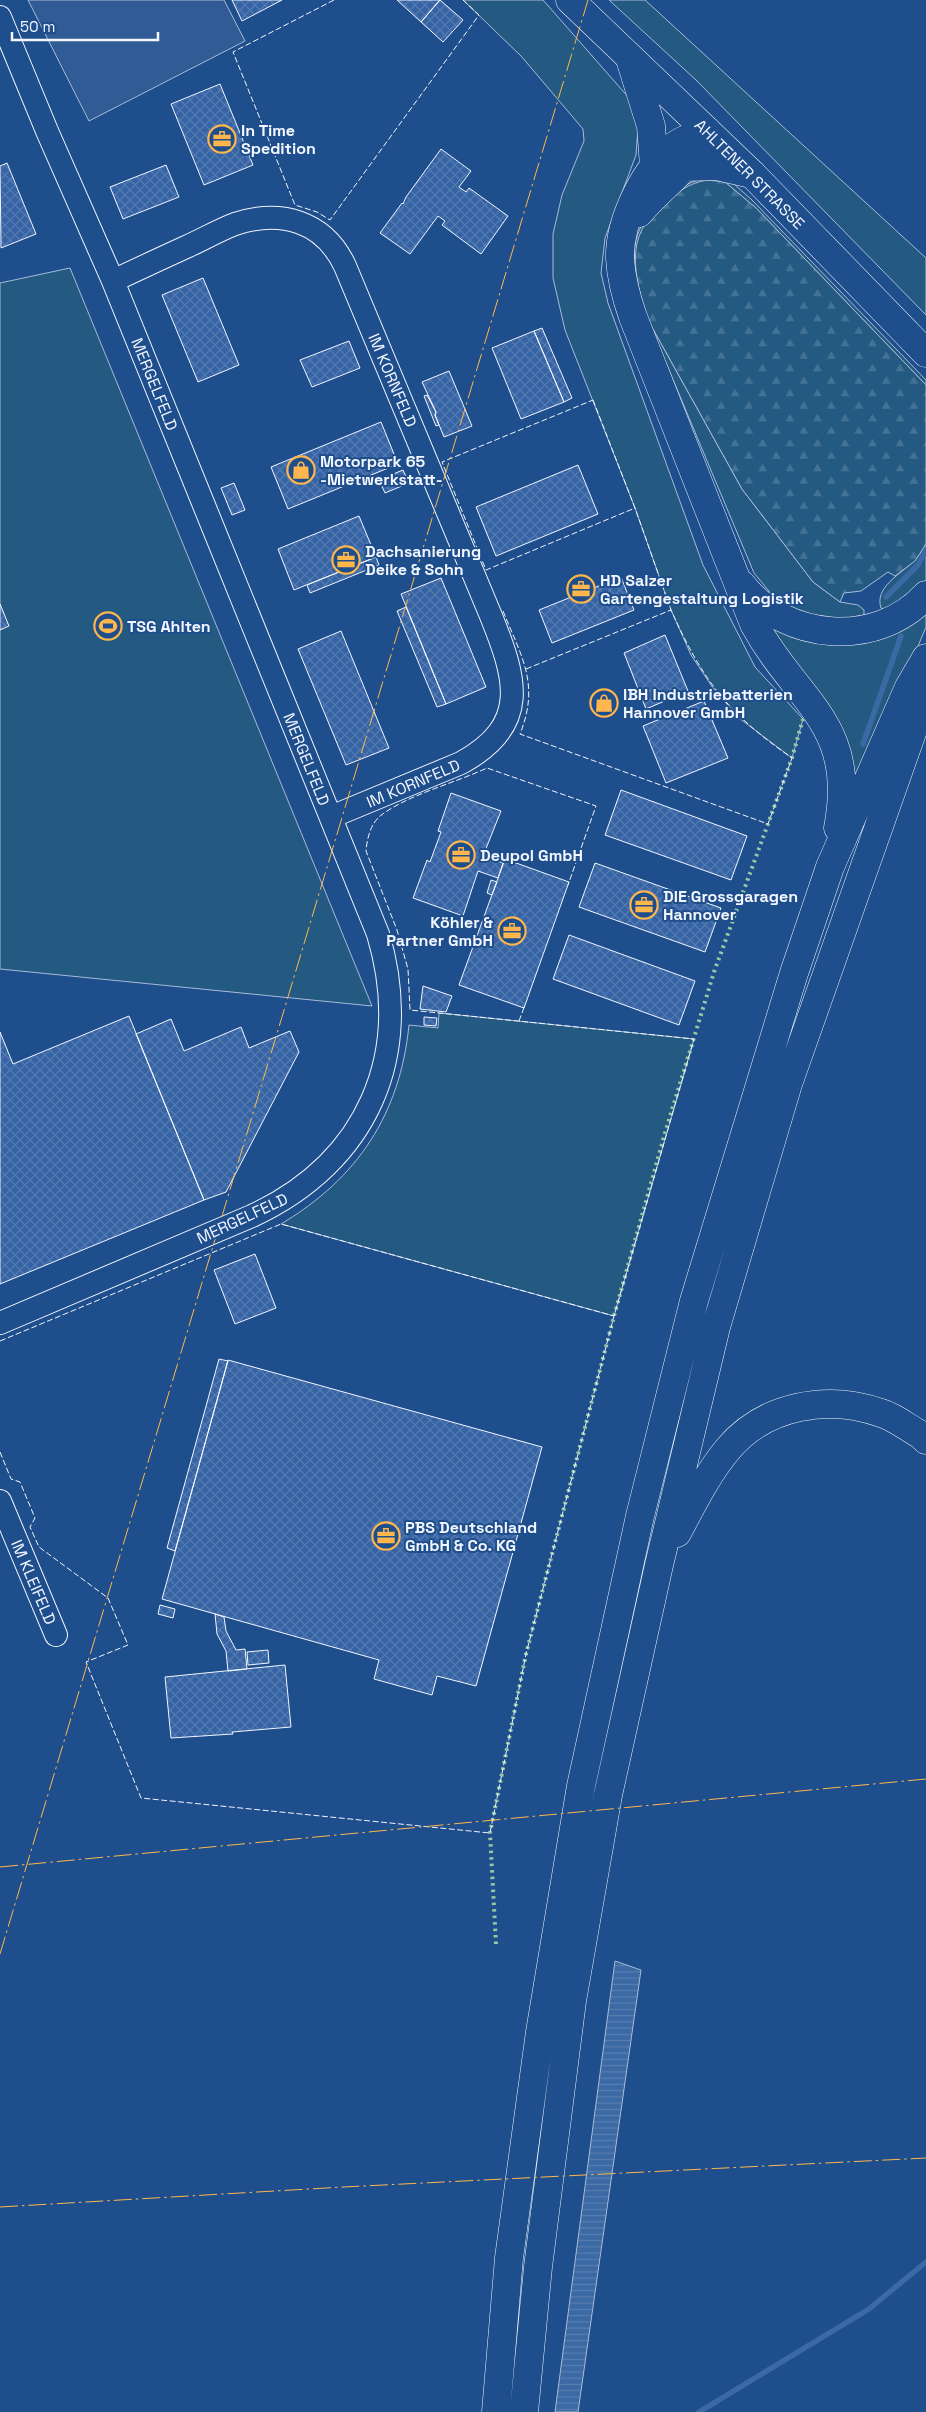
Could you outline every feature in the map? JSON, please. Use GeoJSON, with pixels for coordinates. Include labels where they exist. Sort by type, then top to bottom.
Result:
{"type":"FeatureCollection","features":[{"type":"Feature","properties":{"kind":"main road","name":"AHLTENER STRASSE"},"geometry":{"type":"LineString","coordinates":[[570,0],[752,174],[926,353]]}},
{"type":"Feature","properties":{"kind":"main road"},"geometry":{"type":"LineString","coordinates":[[630,59],[651,126],[654,166]]}},
{"type":"Feature","properties":{"kind":"main road"},"geometry":{"type":"LineString","coordinates":[[707,131],[681,142],[654,166],[630,207],[620,255],[622,284],[633,317],[736,576],[744,601],[761,637],[822,717],[837,753],[841,772],[842,806],[830,866]]}},
{"type":"Feature","properties":{"kind":"main road"},"geometry":{"type":"LineString","coordinates":[[624,232],[654,195],[686,167],[702,147],[707,131]]}},
{"type":"Feature","properties":{"kind":"main road"},"geometry":{"type":"LineString","coordinates":[[686,167],[717,166],[752,174]]}},
{"type":"Feature","properties":{"kind":"main road"},"geometry":{"type":"LineString","coordinates":[[736,576],[759,602],[773,613],[788,621],[821,631],[857,630],[875,626],[909,610],[926,595]]}},
{"type":"Feature","properties":{"kind":"main road"},"geometry":{"type":"LineString","coordinates":[[496,2412],[509,2258],[540,2032],[581,1786],[635,1536],[694,1301],[794,973],[830,866],[909,687],[926,658]]}},
{"type":"Feature","properties":{"kind":"main road"},"geometry":{"type":"LineString","coordinates":[[524,2412],[538,2267],[572,2001],[608,1795],[659,1565],[716,1326],[788,1084],[926,693]]}},
{"type":"Feature","properties":{"kind":"main road"},"geometry":{"type":"LineString","coordinates":[[659,1565],[704,1482],[728,1448],[752,1427],[781,1411],[818,1404],[852,1405],[882,1413],[921,1435],[926,1440]]}},
{"type":"Feature","properties":{"kind":"street","name":"MERGELFELD"},"geometry":{"type":"LineString","coordinates":[[0,17],[47,131],[113,281],[378,934],[390,984],[391,1010],[386,1055],[375,1093],[351,1138],[317,1176],[275,1206],[0,1323]]}},
{"type":"Feature","properties":{"kind":"street","name":"IM KORNFELD"},"geometry":{"type":"LineString","coordinates":[[113,281],[236,224],[281,218],[308,225],[325,237],[339,253],[345,266],[492,616],[506,654],[512,682],[510,710],[497,736],[475,755],[461,763],[331,817]]}},
{"type":"Feature","properties":{"kind":"street","name":"IM KLEIFELD"},"geometry":{"type":"LineString","coordinates":[[0,1501],[56,1635]]}},
{"type":"Feature","properties":{"kind":"green space"},"geometry":{"type":"Polygon","coordinates":[[[463,0],[543,0],[630,99],[638,128],[636,155],[605,238],[601,273],[608,303],[703,565],[755,667],[803,719],[792,758],[739,718],[713,688],[691,655],[671,610],[635,508],[565,330],[553,278],[553,234],[562,195],[584,141],[583,129],[521,56],[463,0]]]}},
{"type":"Feature","properties":{"kind":"green space"},"geometry":{"type":"Polygon","coordinates":[[[609,0],[645,0],[926,258],[926,315],[696,80],[609,0]]]}},
{"type":"Feature","properties":{"kind":"green space"},"geometry":{"type":"Polygon","coordinates":[[[716,178],[734,184],[752,200],[926,380],[926,385],[756,208],[726,183],[648,320],[635,271],[634,259],[635,246],[643,223],[683,187],[700,180],[716,178]]]}},
{"type":"Feature","properties":{"kind":"green space"},"geometry":{"type":"Polygon","coordinates":[[[708,180],[725,182],[756,208],[926,385],[926,544],[915,561],[895,576],[888,572],[861,591],[844,593],[840,602],[813,582],[742,489],[648,320],[636,273],[636,248],[639,237],[648,221],[678,192],[694,183],[708,180]]]}},
{"type":"Feature","properties":{"kind":"green space","name":"TSG Ahlten"},"geometry":{"type":"Polygon","coordinates":[[[70,268],[372,1006],[0,969],[0,283],[70,268]]]}},
{"type":"Feature","properties":{"kind":"green space"},"geometry":{"type":"Polygon","coordinates":[[[648,320],[742,489],[813,582],[840,602],[858,605],[864,610],[864,616],[849,623],[797,612],[773,596],[754,573],[648,320]]]}},
{"type":"Feature","properties":{"kind":"green space"},"geometry":{"type":"Polygon","coordinates":[[[926,544],[926,583],[886,610],[881,608],[881,594],[885,587],[914,561],[926,544]]]}},
{"type":"Feature","properties":{"kind":"green space"},"geometry":{"type":"Polygon","coordinates":[[[752,599],[784,627],[926,610],[926,627],[855,797],[820,701],[752,599]]]}},
{"type":"Feature","properties":{"kind":"green space"},"geometry":{"type":"Polygon","coordinates":[[[439,1013],[694,1039],[614,1316],[281,1224],[308,1206],[332,1186],[353,1164],[370,1141],[385,1115],[396,1087],[404,1057],[409,1025],[438,1028],[439,1013]]]}},
{"type":"Feature","properties":{"kind":"shaded area"},"geometry":{"type":"Polygon","coordinates":[[[28,0],[224,0],[245,41],[89,121],[28,0]]]}},
{"type":"Feature","properties":{"kind":"shaded area"},"geometry":{"type":"Polygon","coordinates":[[[615,1961],[641,1970],[578,2412],[555,2412],[615,1961]]]}},
{"type":"Feature","properties":{"kind":"building"},"geometry":{"type":"Polygon","coordinates":[[[232,0],[282,0],[242,21],[232,0]]]}},
{"type":"Feature","properties":{"kind":"building"},"geometry":{"type":"Polygon","coordinates":[[[397,0],[440,0],[421,22],[397,0]]]}},
{"type":"Feature","properties":{"kind":"building"},"geometry":{"type":"Polygon","coordinates":[[[440,0],[463,20],[443,42],[421,22],[440,0]]]}},
{"type":"Feature","properties":{"kind":"building"},"geometry":{"type":"Polygon","coordinates":[[[220,84],[253,165],[204,185],[171,104],[220,84]]]}},
{"type":"Feature","properties":{"kind":"building"},"geometry":{"type":"Polygon","coordinates":[[[441,149],[471,171],[459,187],[466,192],[469,188],[508,216],[481,254],[442,225],[445,221],[438,216],[410,254],[380,233],[403,204],[406,197],[441,149]]]}},
{"type":"Feature","properties":{"kind":"building"},"geometry":{"type":"Polygon","coordinates":[[[7,163],[36,234],[1,248],[0,166],[7,163]]]}},
{"type":"Feature","properties":{"kind":"building"},"geometry":{"type":"Polygon","coordinates":[[[166,165],[179,197],[123,219],[110,187],[166,165]]]}},
{"type":"Feature","properties":{"kind":"building"},"geometry":{"type":"Polygon","coordinates":[[[203,278],[239,365],[198,382],[162,295],[203,278]]]}},
{"type":"Feature","properties":{"kind":"building"},"geometry":{"type":"Polygon","coordinates":[[[542,328],[572,398],[564,402],[534,331],[542,328]]]}},
{"type":"Feature","properties":{"kind":"building"},"geometry":{"type":"Polygon","coordinates":[[[534,331],[564,402],[521,419],[492,348],[534,331]]]}},
{"type":"Feature","properties":{"kind":"building"},"geometry":{"type":"Polygon","coordinates":[[[349,341],[360,368],[312,387],[300,360],[349,341]]]}},
{"type":"Feature","properties":{"kind":"building"},"geometry":{"type":"Polygon","coordinates":[[[449,371],[472,426],[444,437],[435,415],[436,412],[422,382],[449,371]]]}},
{"type":"Feature","properties":{"kind":"building"},"geometry":{"type":"Polygon","coordinates":[[[427,395],[436,412],[435,415],[439,425],[436,426],[424,396],[427,395]]]}},
{"type":"Feature","properties":{"kind":"building"},"geometry":{"type":"Polygon","coordinates":[[[381,422],[398,464],[288,509],[271,467],[381,422]]]}},
{"type":"Feature","properties":{"kind":"building"},"geometry":{"type":"Polygon","coordinates":[[[578,465],[598,514],[496,556],[476,507],[578,465]]]}},
{"type":"Feature","properties":{"kind":"building"},"geometry":{"type":"Polygon","coordinates":[[[403,470],[409,483],[385,493],[379,480],[403,470]]]}},
{"type":"Feature","properties":{"kind":"building"},"geometry":{"type":"Polygon","coordinates":[[[234,483],[245,510],[232,515],[221,488],[234,483]]]}},
{"type":"Feature","properties":{"kind":"building"},"geometry":{"type":"Polygon","coordinates":[[[359,516],[376,557],[294,590],[278,549],[359,516]]]}},
{"type":"Feature","properties":{"kind":"building"},"geometry":{"type":"Polygon","coordinates":[[[376,557],[379,565],[310,593],[307,585],[376,557]]]}},
{"type":"Feature","properties":{"kind":"building"},"geometry":{"type":"Polygon","coordinates":[[[621,577],[634,610],[552,643],[539,610],[621,577]]]}},
{"type":"Feature","properties":{"kind":"building"},"geometry":{"type":"Polygon","coordinates":[[[441,578],[486,687],[446,704],[401,594],[441,578]]]}},
{"type":"Feature","properties":{"kind":"building"},"geometry":{"type":"Polygon","coordinates":[[[0,604],[9,626],[0,630],[0,604]]]}},
{"type":"Feature","properties":{"kind":"building"},"geometry":{"type":"Polygon","coordinates":[[[406,607],[446,704],[437,707],[397,611],[406,607]]]}},
{"type":"Feature","properties":{"kind":"building"},"geometry":{"type":"Polygon","coordinates":[[[341,631],[389,748],[346,765],[298,649],[341,631]]]}},
{"type":"Feature","properties":{"kind":"building"},"geometry":{"type":"Polygon","coordinates":[[[665,635],[688,691],[646,709],[624,653],[665,635]]]}},
{"type":"Feature","properties":{"kind":"building"},"geometry":{"type":"Polygon","coordinates":[[[704,701],[728,758],[666,783],[643,726],[704,701]]]}},
{"type":"Feature","properties":{"kind":"building"},"geometry":{"type":"Polygon","coordinates":[[[621,790],[747,836],[731,880],[605,835],[621,790]]]}},
{"type":"Feature","properties":{"kind":"building"},"geometry":{"type":"Polygon","coordinates":[[[451,793],[501,811],[483,856],[503,863],[498,878],[478,871],[463,916],[413,898],[427,860],[430,862],[441,832],[438,831],[451,793]]]}},
{"type":"Feature","properties":{"kind":"building"},"geometry":{"type":"Polygon","coordinates":[[[505,859],[569,882],[524,1008],[459,985],[505,859]]]}},
{"type":"Feature","properties":{"kind":"building"},"geometry":{"type":"Polygon","coordinates":[[[595,863],[721,908],[705,952],[579,907],[595,863]]]}},
{"type":"Feature","properties":{"kind":"building"},"geometry":{"type":"Polygon","coordinates":[[[491,880],[497,882],[492,895],[487,893],[491,880]]]}},
{"type":"Feature","properties":{"kind":"building"},"geometry":{"type":"Polygon","coordinates":[[[569,935],[695,981],[679,1025],[553,979],[569,935]]]}},
{"type":"Feature","properties":{"kind":"building"},"geometry":{"type":"Polygon","coordinates":[[[423,986],[452,996],[446,1012],[420,1009],[423,986]]]}},
{"type":"Feature","properties":{"kind":"building"},"geometry":{"type":"Polygon","coordinates":[[[129,1016],[204,1200],[0,1284],[0,1032],[13,1064],[129,1016]]]}},
{"type":"Feature","properties":{"kind":"building"},"geometry":{"type":"Polygon","coordinates":[[[424,1017],[437,1018],[436,1026],[424,1025],[424,1017]]]}},
{"type":"Feature","properties":{"kind":"building"},"geometry":{"type":"Polygon","coordinates":[[[171,1019],[184,1051],[241,1027],[249,1048],[290,1031],[299,1052],[226,1192],[204,1200],[136,1034],[171,1019]]]}},
{"type":"Feature","properties":{"kind":"building"},"geometry":{"type":"Polygon","coordinates":[[[255,1254],[276,1308],[235,1324],[214,1270],[255,1254]]]}},
{"type":"Feature","properties":{"kind":"building"},"geometry":{"type":"Polygon","coordinates":[[[219,1359],[228,1361],[175,1551],[167,1548],[219,1359]]]}},
{"type":"Feature","properties":{"kind":"building"},"geometry":{"type":"Polygon","coordinates":[[[228,1360],[542,1447],[476,1686],[437,1676],[432,1695],[374,1679],[379,1660],[162,1599],[228,1360]]]}},
{"type":"Feature","properties":{"kind":"building"},"geometry":{"type":"Polygon","coordinates":[[[160,1605],[175,1609],[173,1618],[158,1614],[160,1605]]]}},
{"type":"Feature","properties":{"kind":"building"},"geometry":{"type":"Polygon","coordinates":[[[215,1614],[224,1617],[226,1631],[236,1650],[245,1649],[247,1669],[228,1671],[226,1651],[217,1634],[215,1614]]]}},
{"type":"Feature","properties":{"kind":"building"},"geometry":{"type":"Polygon","coordinates":[[[268,1650],[269,1663],[248,1665],[247,1652],[268,1650]]]}},
{"type":"Feature","properties":{"kind":"building"},"geometry":{"type":"Polygon","coordinates":[[[285,1665],[291,1727],[232,1732],[233,1734],[171,1738],[165,1677],[285,1665]]]}},
{"type":"Feature","properties":{"kind":"waterway"},"geometry":{"type":"LineString","coordinates":[[886,597],[918,565],[926,550]]}},
{"type":"Feature","properties":{"kind":"waterway"},"geometry":{"type":"LineString","coordinates":[[863,744],[901,636]]}},
{"type":"Feature","properties":{"kind":"waterway"},"geometry":{"type":"LineString","coordinates":[[699,2412],[869,2309],[926,2262]]}},
{"type":"Feature","properties":{"kind":"hedge"},"geometry":{"type":"LineString","coordinates":[[496,1944],[490,1833],[526,1654],[614,1316],[665,1133],[714,972],[792,758],[803,719]]}},
{"type":"Feature","properties":{"kind":"fence"},"geometry":{"type":"LineString","coordinates":[[334,0],[233,52],[295,205],[317,212],[330,220],[479,15],[463,0]]}},
{"type":"Feature","properties":{"kind":"fence"},"geometry":{"type":"LineString","coordinates":[[593,400],[635,508],[486,570],[442,462],[593,400]]}},
{"type":"Feature","properties":{"kind":"fence"},"geometry":{"type":"LineString","coordinates":[[526,669],[671,610],[635,508]]}},
{"type":"Feature","properties":{"kind":"fence"},"geometry":{"type":"LineString","coordinates":[[503,611],[526,671],[528,700],[526,716],[520,734],[768,824],[792,758],[750,726],[719,694],[694,657],[671,610]]}},
{"type":"Feature","properties":{"kind":"fence"},"geometry":{"type":"LineString","coordinates":[[0,1341],[281,1224],[614,1316],[694,1039],[410,1010],[408,969],[397,930],[366,851],[368,837],[371,828],[380,816],[391,809],[417,796],[487,768],[596,806],[568,885]]}},
{"type":"Feature","properties":{"kind":"fence"},"geometry":{"type":"LineString","coordinates":[[519,1021],[525,1005]]}},
{"type":"Feature","properties":{"kind":"fence"},"geometry":{"type":"LineString","coordinates":[[0,1452],[11,1479],[20,1482],[35,1518],[30,1527],[39,1547],[108,1598],[128,1645],[86,1662],[141,1798],[490,1833],[526,1654],[614,1316]]}},
{"type":"Feature","properties":{"kind":"power"},"geometry":{"type":"LineString","coordinates":[[0,1954],[588,0]]}},
{"type":"Feature","properties":{"kind":"power"},"geometry":{"type":"LineString","coordinates":[[0,1867],[926,1779]]}},
{"type":"Feature","properties":{"kind":"power"},"geometry":{"type":"LineString","coordinates":[[0,2207],[343,2187],[926,2158]]}},
{"type":"Feature","properties":{"kind":"place","name":"In Time Spedition"},"geometry":{"type":"Point","coordinates":[222,139]}},
{"type":"Feature","properties":{"kind":"place","name":"Motorpark 65 -Mietwerkstatt-"},"geometry":{"type":"Point","coordinates":[301,470]}},
{"type":"Feature","properties":{"kind":"place","name":"Dachsanierung Deike & Sohn"},"geometry":{"type":"Point","coordinates":[346,560]}},
{"type":"Feature","properties":{"kind":"place","name":"HD Salzer Gartengestaltung Logistik"},"geometry":{"type":"Point","coordinates":[581,589]}},
{"type":"Feature","properties":{"kind":"place","name":"TSG Ahlten"},"geometry":{"type":"Point","coordinates":[108,626]}},
{"type":"Feature","properties":{"kind":"place","name":"IBH Industriebatterien Hannover GmbH"},"geometry":{"type":"Point","coordinates":[604,703]}},
{"type":"Feature","properties":{"kind":"place","name":"Deupol GmbH"},"geometry":{"type":"Point","coordinates":[461,855]}},
{"type":"Feature","properties":{"kind":"place","name":"DIE Grossgaragen Hannover"},"geometry":{"type":"Point","coordinates":[644,905]}},
{"type":"Feature","properties":{"kind":"place","name":"Köhler & Partner GmbH"},"geometry":{"type":"Point","coordinates":[512,931]}},
{"type":"Feature","properties":{"kind":"place","name":"PBS Deutschland GmbH & Co. KG"},"geometry":{"type":"Point","coordinates":[386,1536]}}]}
